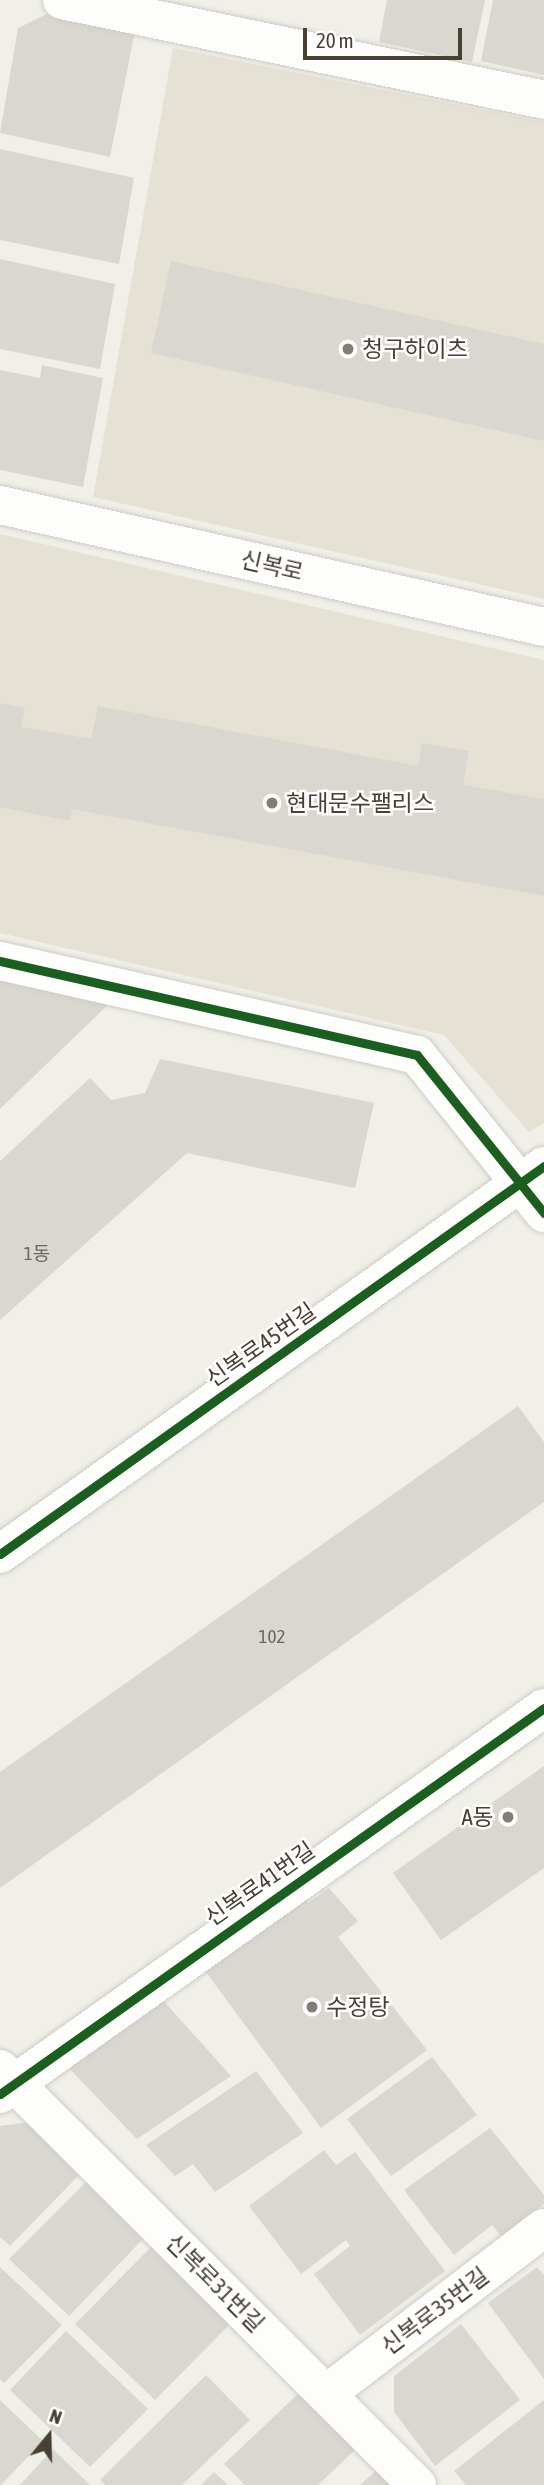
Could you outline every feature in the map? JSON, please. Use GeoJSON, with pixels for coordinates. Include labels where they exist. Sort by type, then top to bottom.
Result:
{"type":"FeatureCollection","features":[{"type":"Feature","properties":{"kind":"street"},"geometry":{"type":"LineString","coordinates":[[62,0],[544,100]]}},
{"type":"Feature","properties":{"kind":"street","name":"신복로"},"geometry":{"type":"LineString","coordinates":[[0,505],[544,627]]}},
{"type":"Feature","properties":{"kind":"street"},"geometry":{"type":"LineString","coordinates":[[0,961],[417,1055],[532,1175],[544,1213]]}},
{"type":"Feature","properties":{"kind":"street","name":"신복로45번길"},"geometry":{"type":"LineString","coordinates":[[0,1554],[532,1175]]}},
{"type":"Feature","properties":{"kind":"street","name":"신복로41번길"},"geometry":{"type":"LineString","coordinates":[[4,2081],[544,1708]]}},
{"type":"Feature","properties":{"kind":"street","name":"신복로31번길"},"geometry":{"type":"LineString","coordinates":[[4,2081],[417,2485]]}},
{"type":"Feature","properties":{"kind":"street","name":"신복로35번길"},"geometry":{"type":"LineString","coordinates":[[326,2394],[544,2228]]}},
{"type":"Feature","properties":{"kind":"shaded area"},"geometry":{"type":"Polygon","coordinates":[[[173,48],[544,122],[544,599],[93,497],[173,48]]]}},
{"type":"Feature","properties":{"kind":"shaded area"},"geometry":{"type":"Polygon","coordinates":[[[0,534],[544,660],[544,1123],[529,1132],[444,1035],[0,933],[0,534]]]}},
{"type":"Feature","properties":{"kind":"building"},"geometry":{"type":"Polygon","coordinates":[[[387,0],[485,0],[472,62],[379,42],[387,0]]]}},
{"type":"Feature","properties":{"kind":"building"},"geometry":{"type":"Polygon","coordinates":[[[493,0],[544,0],[544,75],[481,61],[493,0]]]}},
{"type":"Feature","properties":{"kind":"building"},"geometry":{"type":"Polygon","coordinates":[[[53,11],[135,31],[110,157],[0,133],[18,28],[53,11]]]}},
{"type":"Feature","properties":{"kind":"building"},"geometry":{"type":"Polygon","coordinates":[[[0,149],[134,178],[119,264],[0,240],[0,149]]]}},
{"type":"Feature","properties":{"kind":"building"},"geometry":{"type":"Polygon","coordinates":[[[0,259],[115,284],[100,369],[0,349],[0,259]]]}},
{"type":"Feature","properties":{"kind":"building","name":"청구하이츠"},"geometry":{"type":"Polygon","coordinates":[[[171,261],[544,344],[544,441],[151,353],[171,261]]]}},
{"type":"Feature","properties":{"kind":"building"},"geometry":{"type":"Polygon","coordinates":[[[42,365],[103,378],[83,487],[0,470],[0,370],[40,378],[42,365]]]}},
{"type":"Feature","properties":{"kind":"building","name":"현대문수팰리스"},"geometry":{"type":"Polygon","coordinates":[[[0,703],[25,708],[21,727],[91,739],[98,706],[418,766],[422,743],[469,751],[463,785],[544,799],[544,896],[72,809],[70,821],[0,807],[0,703]]]}},
{"type":"Feature","properties":{"kind":"building"},"geometry":{"type":"Polygon","coordinates":[[[0,972],[116,997],[0,1109],[0,972]]]}},
{"type":"Feature","properties":{"kind":"building"},"geometry":{"type":"Polygon","coordinates":[[[160,1059],[374,1103],[355,1188],[187,1153],[0,1320],[0,1161],[90,1078],[111,1100],[145,1093],[160,1059]]]}},
{"type":"Feature","properties":{"kind":"building"},"geometry":{"type":"Polygon","coordinates":[[[518,1406],[544,1442],[544,1502],[0,1888],[0,1772],[518,1406]]]}},
{"type":"Feature","properties":{"kind":"building","name":"A동"},"geometry":{"type":"Polygon","coordinates":[[[544,1766],[544,1868],[441,1940],[393,1873],[544,1766]]]}},
{"type":"Feature","properties":{"kind":"building","name":"수정탕"},"geometry":{"type":"Polygon","coordinates":[[[329,1888],[358,1921],[338,1937],[427,2050],[321,2128],[200,1964],[302,1895],[308,1903],[329,1888]]]}},
{"type":"Feature","properties":{"kind":"building"},"geometry":{"type":"Polygon","coordinates":[[[160,1997],[231,2076],[137,2139],[63,2062],[160,1997]]]}},
{"type":"Feature","properties":{"kind":"building"},"geometry":{"type":"Polygon","coordinates":[[[432,2057],[477,2115],[391,2176],[347,2119],[432,2057]]]}},
{"type":"Feature","properties":{"kind":"building"},"geometry":{"type":"Polygon","coordinates":[[[256,2071],[303,2133],[215,2192],[193,2164],[175,2176],[146,2145],[256,2071]]]}},
{"type":"Feature","properties":{"kind":"building"},"geometry":{"type":"Polygon","coordinates":[[[30,2122],[81,2173],[10,2246],[0,2237],[0,2126],[30,2122]]]}},
{"type":"Feature","properties":{"kind":"building"},"geometry":{"type":"Polygon","coordinates":[[[490,2128],[544,2195],[544,2204],[501,2236],[492,2225],[454,2255],[404,2190],[490,2128]]]}},
{"type":"Feature","properties":{"kind":"building"},"geometry":{"type":"Polygon","coordinates":[[[324,2150],[336,2165],[355,2152],[445,2271],[360,2335],[314,2274],[350,2246],[346,2240],[301,2274],[249,2206],[324,2150]]]}},
{"type":"Feature","properties":{"kind":"building"},"geometry":{"type":"Polygon","coordinates":[[[88,2180],[146,2236],[69,2316],[9,2259],[88,2180]]]}},
{"type":"Feature","properties":{"kind":"building"},"geometry":{"type":"Polygon","coordinates":[[[154,2244],[231,2323],[155,2400],[75,2324],[154,2244]]]}},
{"type":"Feature","properties":{"kind":"building"},"geometry":{"type":"Polygon","coordinates":[[[0,2267],[62,2325],[4,2383],[0,2379],[0,2267]]]}},
{"type":"Feature","properties":{"kind":"building"},"geometry":{"type":"Polygon","coordinates":[[[537,2267],[544,2275],[544,2379],[488,2303],[537,2267]]]}},
{"type":"Feature","properties":{"kind":"building"},"geometry":{"type":"Polygon","coordinates":[[[461,2324],[520,2400],[435,2466],[394,2412],[394,2376],[461,2324]]]}},
{"type":"Feature","properties":{"kind":"building"},"geometry":{"type":"Polygon","coordinates":[[[66,2331],[148,2409],[90,2467],[10,2390],[66,2331]]]}},
{"type":"Feature","properties":{"kind":"building"},"geometry":{"type":"Polygon","coordinates":[[[206,2375],[250,2420],[182,2485],[105,2485],[100,2480],[206,2375]]]}},
{"type":"Feature","properties":{"kind":"building"},"geometry":{"type":"Polygon","coordinates":[[[300,2392],[356,2449],[318,2485],[245,2485],[224,2464],[300,2392]]]}},
{"type":"Feature","properties":{"kind":"building"},"geometry":{"type":"Polygon","coordinates":[[[0,2400],[43,2441],[1,2485],[0,2485],[0,2400]]]}},
{"type":"Feature","properties":{"kind":"building"},"geometry":{"type":"Polygon","coordinates":[[[544,2400],[544,2485],[466,2485],[454,2471],[544,2400]]]}},
{"type":"Feature","properties":{"kind":"building"},"geometry":{"type":"Polygon","coordinates":[[[53,2449],[90,2485],[20,2485],[53,2449]]]}},
{"type":"Feature","properties":{"kind":"building"},"geometry":{"type":"Polygon","coordinates":[[[380,2467],[399,2485],[360,2485],[380,2467]]]}},
{"type":"Feature","properties":{"kind":"building"},"geometry":{"type":"Polygon","coordinates":[[[214,2472],[228,2485],[201,2485],[214,2472]]]}},
{"type":"Feature","properties":{"kind":"cycle path"},"geometry":{"type":"LineString","coordinates":[[0,961],[417,1055],[544,1213]]}},
{"type":"Feature","properties":{"kind":"cycle path"},"geometry":{"type":"LineString","coordinates":[[0,1554],[544,1166]]}},
{"type":"Feature","properties":{"kind":"cycle path"},"geometry":{"type":"LineString","coordinates":[[0,2094],[544,1708]]}},
{"type":"Feature","properties":{"kind":"place","name":"청구하이츠"},"geometry":{"type":"Point","coordinates":[348,349]}},
{"type":"Feature","properties":{"kind":"place","name":"현대문수팰리스"},"geometry":{"type":"Point","coordinates":[272,803]}},
{"type":"Feature","properties":{"kind":"place","name":"A동"},"geometry":{"type":"Point","coordinates":[508,1817]}},
{"type":"Feature","properties":{"kind":"place","name":"수정탕"},"geometry":{"type":"Point","coordinates":[312,2007]}}]}
